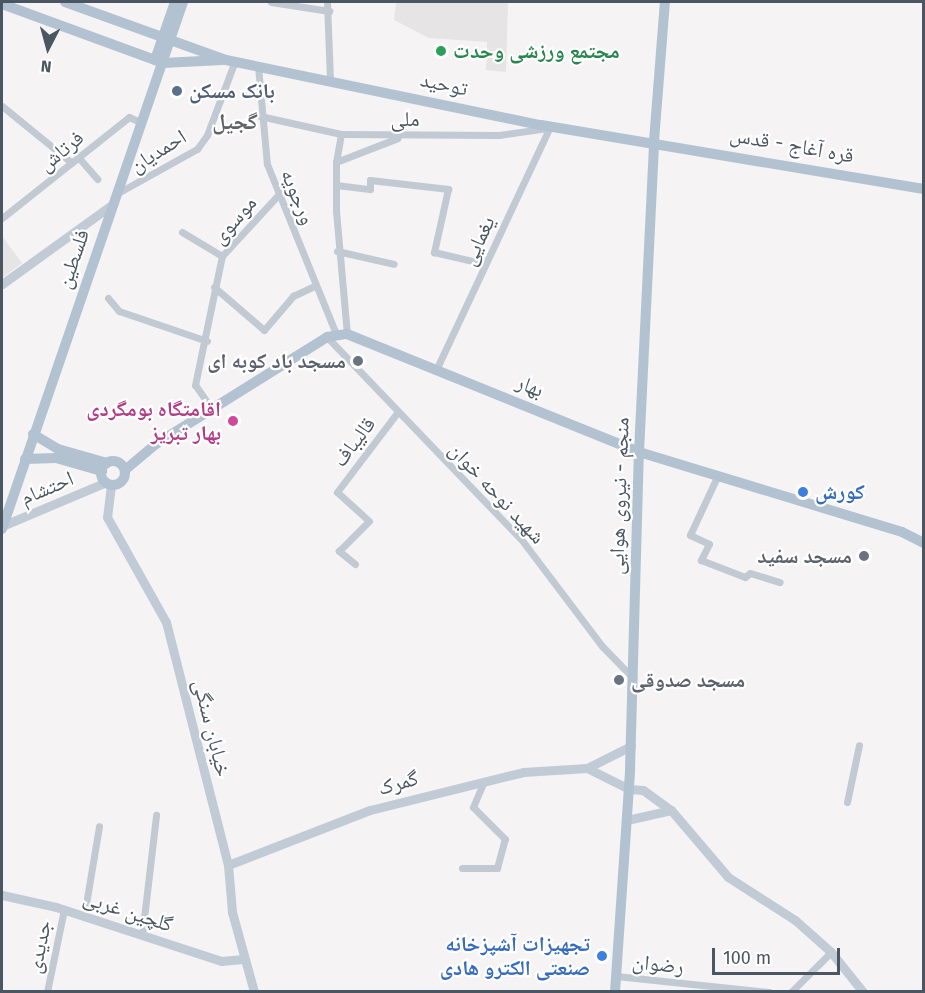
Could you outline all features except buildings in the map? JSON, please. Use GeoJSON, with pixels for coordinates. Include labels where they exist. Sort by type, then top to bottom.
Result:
{"type":"FeatureCollection","features":[{"type":"Feature","properties":{"kind":"main road"},"geometry":{"type":"LineString","coordinates":[[64,2],[231,61]]}},
{"type":"Feature","properties":{"kind":"main road","name":"فلسطین"},"geometry":{"type":"LineString","coordinates":[[167,39],[175,2]]}},
{"type":"Feature","properties":{"kind":"main road","name":"فلسطین"},"geometry":{"type":"LineString","coordinates":[[2,528],[142,123],[159,62],[183,2]]}},
{"type":"Feature","properties":{"kind":"main road","name":"منجم - نیروی هوایی"},"geometry":{"type":"LineString","coordinates":[[615,992],[631,746],[639,452],[654,141],[665,2]]}},
{"type":"Feature","properties":{"kind":"main road"},"geometry":{"type":"LineString","coordinates":[[2,4],[159,62],[231,61]]}},
{"type":"Feature","properties":{"kind":"main road","name":"توحید"},"geometry":{"type":"LineString","coordinates":[[231,61],[330,79],[550,127],[654,141]]}},
{"type":"Feature","properties":{"kind":"main road","name":"قره آغاج - قدس"},"geometry":{"type":"LineString","coordinates":[[654,141],[924,189]]}},
{"type":"Feature","properties":{"kind":"main road"},"geometry":{"type":"LineString","coordinates":[[108,466],[108,484],[122,482],[125,470],[146,451],[337,335]]}},
{"type":"Feature","properties":{"kind":"main road","name":"بهار"},"geometry":{"type":"LineString","coordinates":[[337,335],[436,369],[639,452],[902,532],[924,543]]}},
{"type":"Feature","properties":{"kind":"main road"},"geometry":{"type":"LineString","coordinates":[[33,434],[58,449],[108,466],[146,451]]}},
{"type":"Feature","properties":{"kind":"main road"},"geometry":{"type":"LineString","coordinates":[[25,459],[56,458],[125,470]]}},
{"type":"Feature","properties":{"kind":"street"},"geometry":{"type":"LineString","coordinates":[[271,2],[329,11]]}},
{"type":"Feature","properties":{"kind":"street"},"geometry":{"type":"LineString","coordinates":[[327,2],[330,79]]}},
{"type":"Feature","properties":{"kind":"street","name":"احمدیان"},"geometry":{"type":"LineString","coordinates":[[115,199],[197,150],[207,135],[231,61]]}},
{"type":"Feature","properties":{"kind":"street","name":"ورجویه"},"geometry":{"type":"LineString","coordinates":[[258,66],[260,116],[267,164],[314,286],[337,335]]}},
{"type":"Feature","properties":{"kind":"street"},"geometry":{"type":"LineString","coordinates":[[2,106],[72,163]]}},
{"type":"Feature","properties":{"kind":"street","name":"ملی"},"geometry":{"type":"LineString","coordinates":[[260,116],[341,134],[499,135],[550,127]]}},
{"type":"Feature","properties":{"kind":"street","name":"فرتاش"},"geometry":{"type":"LineString","coordinates":[[2,218],[129,117],[142,123]]}},
{"type":"Feature","properties":{"kind":"street","name":"یغمایی"},"geometry":{"type":"LineString","coordinates":[[436,369],[550,127]]}},
{"type":"Feature","properties":{"kind":"street"},"geometry":{"type":"LineString","coordinates":[[337,335],[336,162],[341,134]]}},
{"type":"Feature","properties":{"kind":"street"},"geometry":{"type":"LineString","coordinates":[[336,162],[403,136]]}},
{"type":"Feature","properties":{"kind":"street"},"geometry":{"type":"LineString","coordinates":[[79,158],[97,179]]}},
{"type":"Feature","properties":{"kind":"street"},"geometry":{"type":"LineString","coordinates":[[336,185],[370,189],[370,180],[448,189],[434,252],[485,264]]}},
{"type":"Feature","properties":{"kind":"street","name":"موسوی"},"geometry":{"type":"LineString","coordinates":[[212,409],[195,385],[207,341],[214,286],[222,256],[279,194]]}},
{"type":"Feature","properties":{"kind":"street"},"geometry":{"type":"LineString","coordinates":[[2,284],[115,199]]}},
{"type":"Feature","properties":{"kind":"street"},"geometry":{"type":"LineString","coordinates":[[182,232],[222,256]]}},
{"type":"Feature","properties":{"kind":"street"},"geometry":{"type":"LineString","coordinates":[[337,251],[394,264]]}},
{"type":"Feature","properties":{"kind":"street"},"geometry":{"type":"LineString","coordinates":[[214,286],[264,330],[293,296],[314,286]]}},
{"type":"Feature","properties":{"kind":"street"},"geometry":{"type":"LineString","coordinates":[[108,298],[119,311],[207,341]]}},
{"type":"Feature","properties":{"kind":"street","name":"شهید نوحه خوان"},"geometry":{"type":"LineString","coordinates":[[337,335],[397,413],[521,539],[602,646],[634,679]]}},
{"type":"Feature","properties":{"kind":"street","name":"قالیباف"},"geometry":{"type":"LineString","coordinates":[[355,564],[339,551],[369,521],[337,492],[397,413]]}},
{"type":"Feature","properties":{"kind":"street"},"geometry":{"type":"LineString","coordinates":[[717,477],[690,535],[709,544],[701,560],[745,577],[750,573],[780,582]]}},
{"type":"Feature","properties":{"kind":"street","name":"احتشام"},"geometry":{"type":"LineString","coordinates":[[2,528],[108,484]]}},
{"type":"Feature","properties":{"kind":"street","name":"خیابان سنگی"},"geometry":{"type":"LineString","coordinates":[[108,484],[107,517],[166,622],[228,865],[232,912],[243,959],[254,992]]}},
{"type":"Feature","properties":{"kind":"street"},"geometry":{"type":"LineString","coordinates":[[847,802],[859,745]]}},
{"type":"Feature","properties":{"kind":"street","name":"گمرک"},"geometry":{"type":"LineString","coordinates":[[228,865],[370,810],[524,772],[587,768],[631,746]]}},
{"type":"Feature","properties":{"kind":"street"},"geometry":{"type":"LineString","coordinates":[[587,768],[629,789],[643,790],[671,810],[728,877],[795,920],[831,952],[863,992]]}},
{"type":"Feature","properties":{"kind":"street"},"geometry":{"type":"LineString","coordinates":[[462,868],[497,868],[505,839],[473,807],[484,781]]}},
{"type":"Feature","properties":{"kind":"street"},"geometry":{"type":"LineString","coordinates":[[627,820],[671,810]]}},
{"type":"Feature","properties":{"kind":"street"},"geometry":{"type":"LineString","coordinates":[[142,935],[156,815]]}},
{"type":"Feature","properties":{"kind":"street"},"geometry":{"type":"LineString","coordinates":[[84,916],[99,826]]}},
{"type":"Feature","properties":{"kind":"street","name":"گلچین غربی"},"geometry":{"type":"LineString","coordinates":[[2,895],[64,909],[221,961],[243,959]]}},
{"type":"Feature","properties":{"kind":"street","name":"جدیدی"},"geometry":{"type":"LineString","coordinates":[[47,992],[64,909]]}},
{"type":"Feature","properties":{"kind":"street"},"geometry":{"type":"LineString","coordinates":[[791,992],[831,952]]}},
{"type":"Feature","properties":{"kind":"street","name":"رضوان"},"geometry":{"type":"LineString","coordinates":[[616,976],[769,992]]}},
{"type":"Feature","properties":{"kind":"shaded area"},"geometry":{"type":"Polygon","coordinates":[[[396,2],[508,2],[506,72],[486,70],[487,42],[429,38],[394,20],[396,2]]]}},
{"type":"Feature","properties":{"kind":"shaded area"},"geometry":{"type":"Polygon","coordinates":[[[2,236],[22,263],[2,278],[2,236]]]}},
{"type":"Feature","properties":{"kind":"place","name":"مجتمع ورزشی وحدت"},"geometry":{"type":"Point","coordinates":[441,51]}},
{"type":"Feature","properties":{"kind":"place","name":"بانک مسکن"},"geometry":{"type":"Point","coordinates":[177,91]}},
{"type":"Feature","properties":{"kind":"place","name":"مسجد باد کوبه ای"},"geometry":{"type":"Point","coordinates":[358,361]}},
{"type":"Feature","properties":{"kind":"place","name":"اقامتگاه بومگردی بهار تبریز"},"geometry":{"type":"Point","coordinates":[233,421]}},
{"type":"Feature","properties":{"kind":"place","name":"کورش"},"geometry":{"type":"Point","coordinates":[803,492]}},
{"type":"Feature","properties":{"kind":"place","name":"مسجد سفید"},"geometry":{"type":"Point","coordinates":[864,556]}},
{"type":"Feature","properties":{"kind":"place","name":"مسجد صدوقی"},"geometry":{"type":"Point","coordinates":[619,680]}},
{"type":"Feature","properties":{"kind":"place","name":"تجهیزات آشپزخانه صنعتی الکترو هادی"},"geometry":{"type":"Point","coordinates":[602,956]}},
{"type":"Feature","properties":{"kind":"district","name":"گجیل"},"geometry":{"type":"Point","coordinates":[235,122]}}]}
